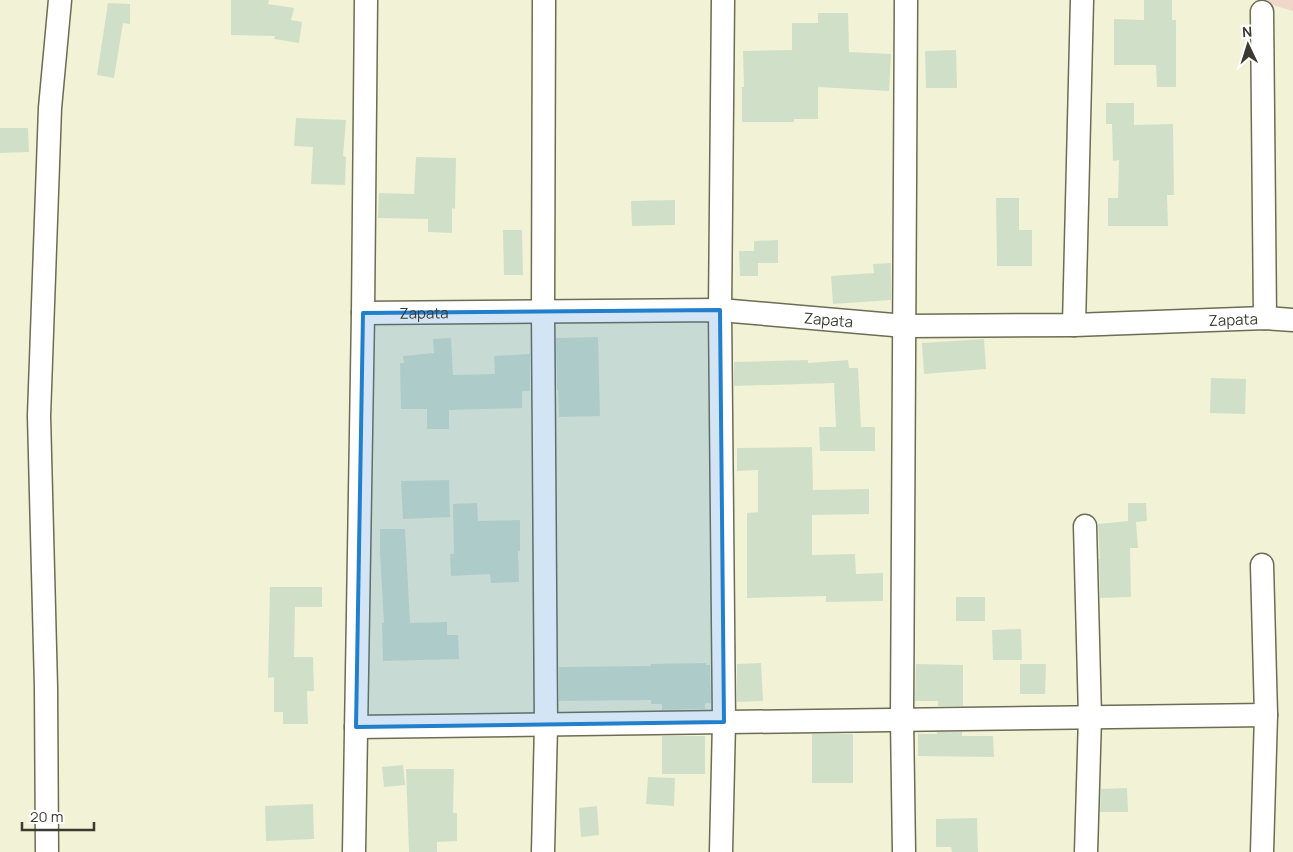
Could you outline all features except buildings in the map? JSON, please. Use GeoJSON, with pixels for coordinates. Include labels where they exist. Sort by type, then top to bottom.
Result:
{"type":"FeatureCollection","features":[{"type":"Feature","properties":{"kind":"street"},"geometry":{"type":"LineString","coordinates":[[47,852],[46,687],[39,416],[50,108],[60,0]]}},
{"type":"Feature","properties":{"kind":"street"},"geometry":{"type":"LineString","coordinates":[[354,852],[364,314],[366,0]]}},
{"type":"Feature","properties":{"kind":"street"},"geometry":{"type":"LineString","coordinates":[[543,852],[546,725],[543,311],[544,0]]}},
{"type":"Feature","properties":{"kind":"street"},"geometry":{"type":"LineString","coordinates":[[722,852],[724,722],[720,310],[723,0]]}},
{"type":"Feature","properties":{"kind":"street"},"geometry":{"type":"LineString","coordinates":[[904,852],[902,720],[906,0]]}},
{"type":"Feature","properties":{"kind":"street"},"geometry":{"type":"LineString","coordinates":[[1074,325],[1082,0]]}},
{"type":"Feature","properties":{"kind":"street"},"geometry":{"type":"LineString","coordinates":[[1262,12],[1265,318]]}},
{"type":"Feature","properties":{"kind":"street","name":"Zapata"},"geometry":{"type":"LineString","coordinates":[[364,314],[720,310],[905,326],[1074,325],[1265,318],[1293,320]]}},
{"type":"Feature","properties":{"kind":"street"},"geometry":{"type":"LineString","coordinates":[[1085,526],[1090,717],[1086,852]]}},
{"type":"Feature","properties":{"kind":"street"},"geometry":{"type":"LineString","coordinates":[[1262,565],[1266,715],[1262,852]]}},
{"type":"Feature","properties":{"kind":"street"},"geometry":{"type":"LineString","coordinates":[[356,727],[1266,715]]}},
{"type":"Feature","properties":{"kind":"highlighted area"},"geometry":{"type":"Polygon","coordinates":[[[720,310],[724,722],[356,727],[363,313],[720,310]]]}},
{"type":"Feature","properties":{"kind":"shaded area"},"geometry":{"type":"Polygon","coordinates":[[[1256,0],[1293,0],[1293,11],[1256,0]]]}}]}
